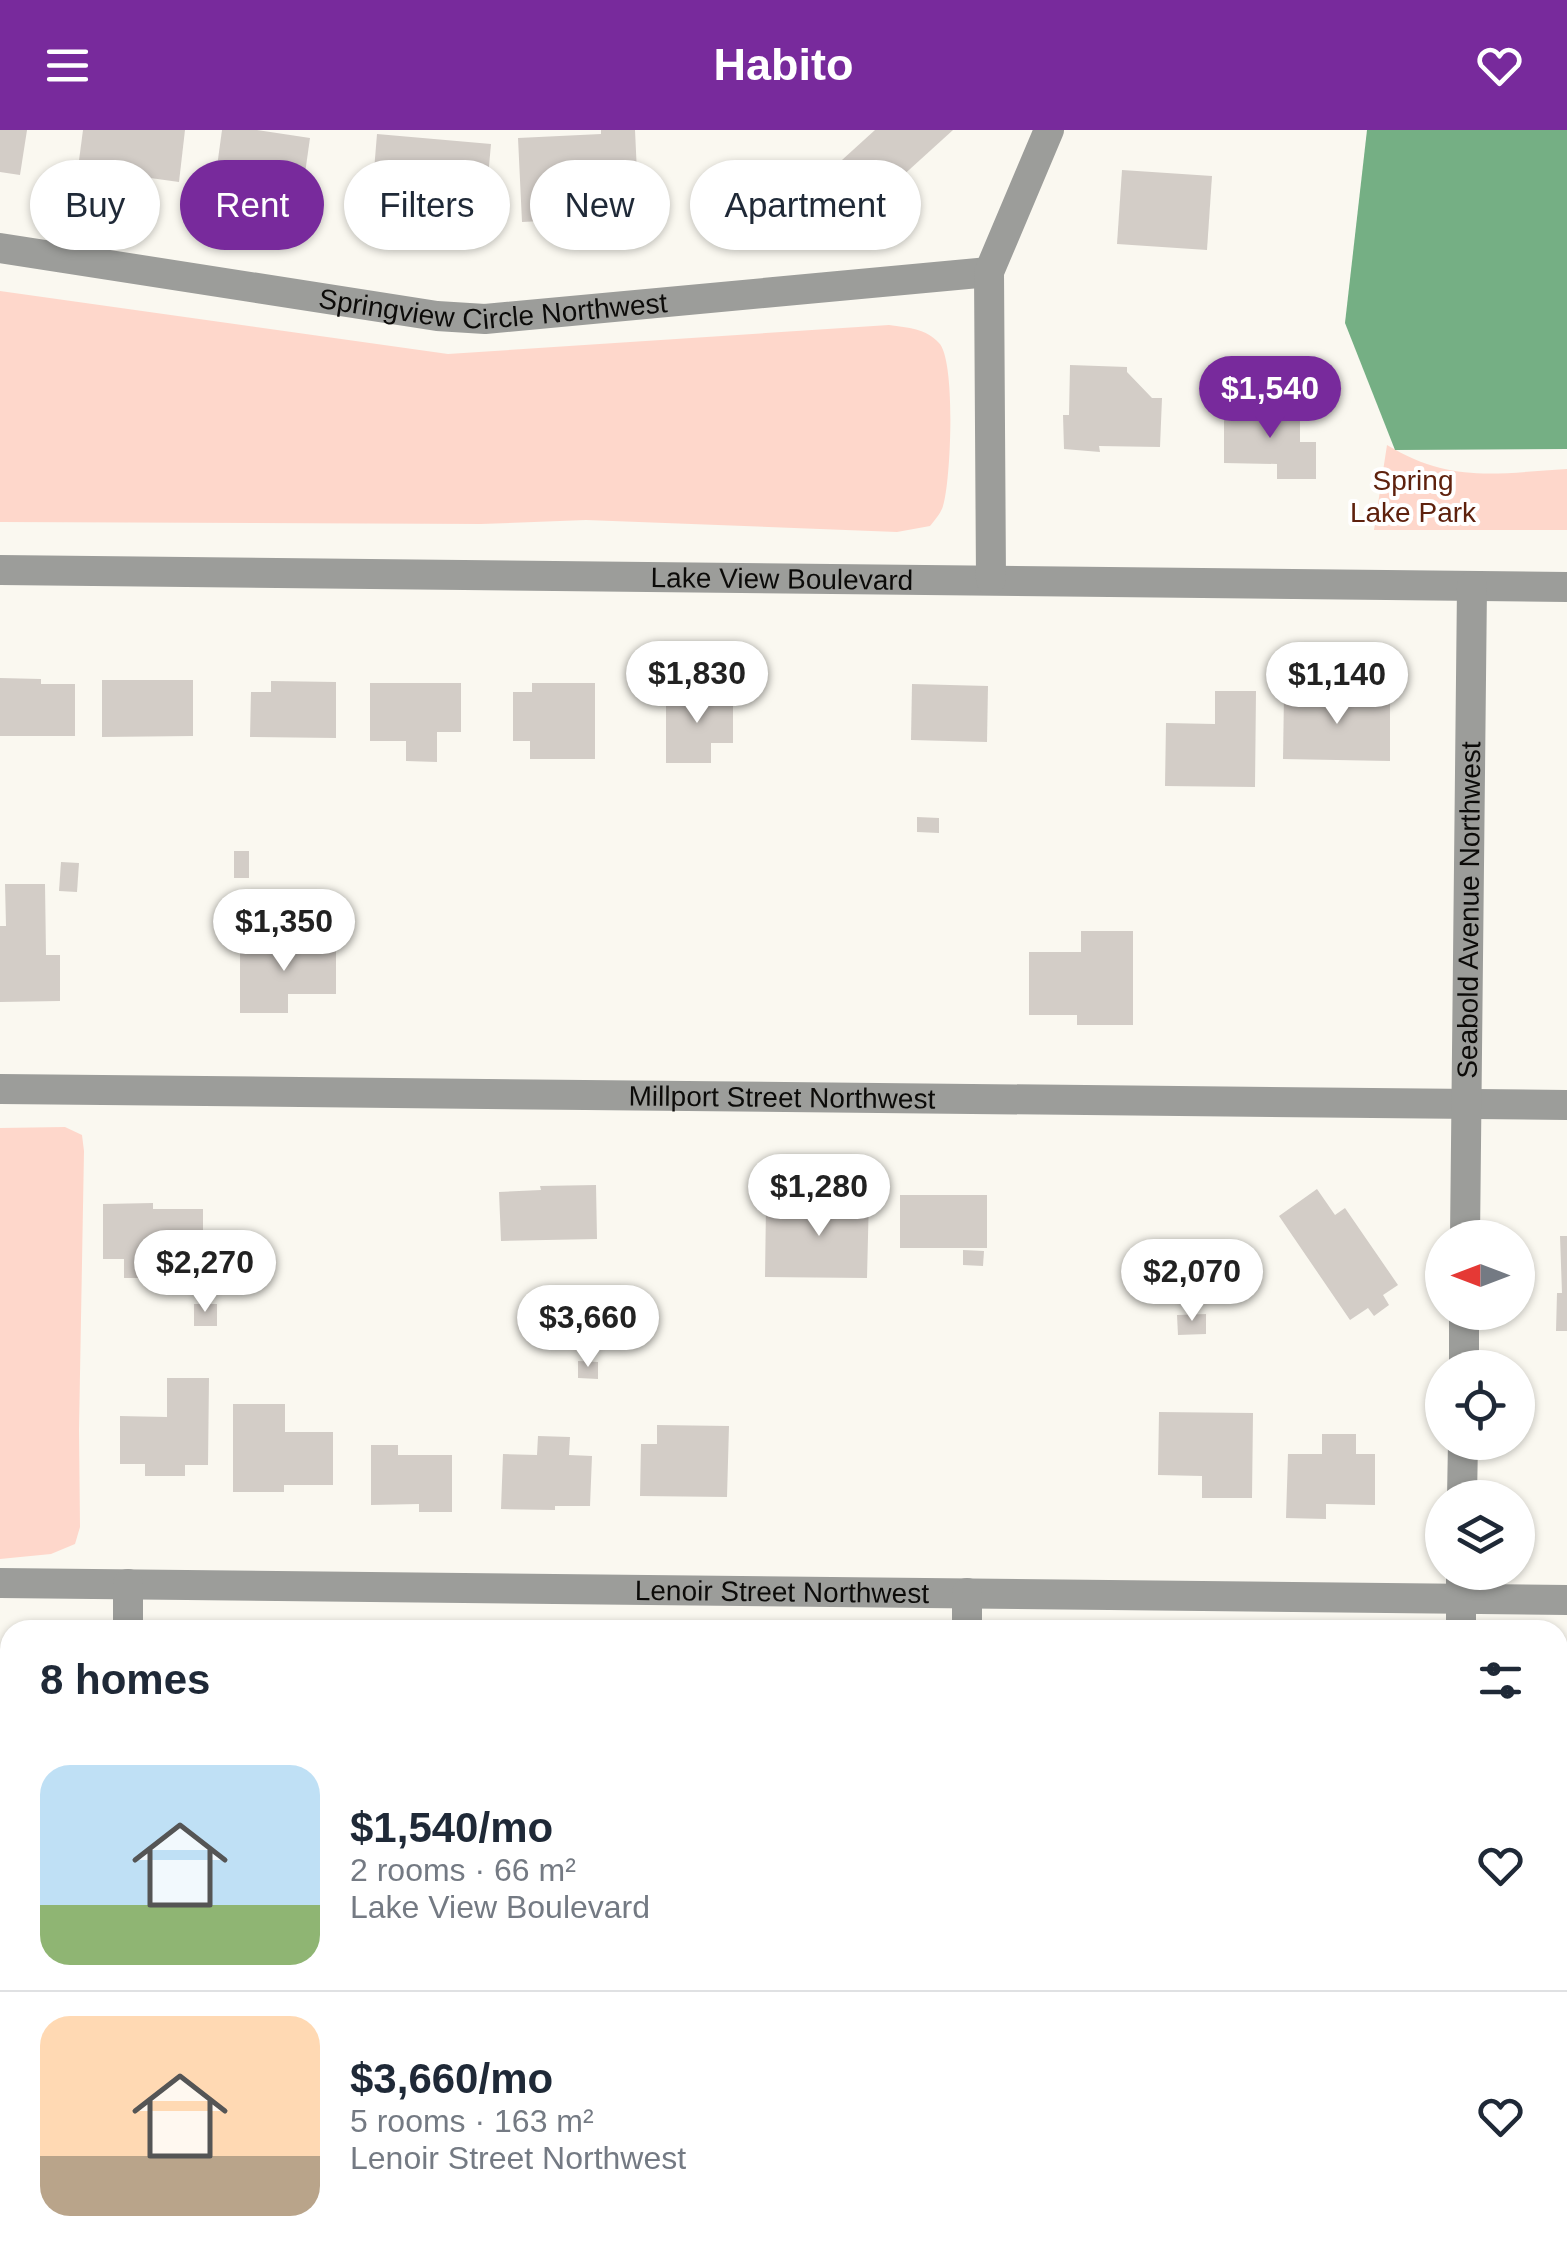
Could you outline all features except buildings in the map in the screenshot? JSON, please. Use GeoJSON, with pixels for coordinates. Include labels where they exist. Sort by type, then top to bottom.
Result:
{"type":"FeatureCollection","features":[{"type":"Feature","properties":{"kind":"street"},"geometry":{"type":"LineString","coordinates":[[991,580],[989,272],[1048,130]]}},
{"type":"Feature","properties":{"kind":"street","name":"Springview Circle Northwest"},"geometry":{"type":"LineString","coordinates":[[0,248],[437,316],[485,319],[989,272]]}},
{"type":"Feature","properties":{"kind":"street","name":"Lake View Boulevard"},"geometry":{"type":"LineString","coordinates":[[0,570],[1567,587]]}},
{"type":"Feature","properties":{"kind":"street","name":"Seabold Avenue Northwest"},"geometry":{"type":"LineString","coordinates":[[1465,1220],[1472,586]]}},
{"type":"Feature","properties":{"kind":"street","name":"Millport Street Northwest"},"geometry":{"type":"LineString","coordinates":[[0,1089],[1567,1105]]}},
{"type":"Feature","properties":{"kind":"street","name":"Lenoir Street Northwest"},"geometry":{"type":"LineString","coordinates":[[0,1583],[968,1593],[1425,1587]]}},
{"type":"Feature","properties":{"kind":"street"},"geometry":{"type":"LineString","coordinates":[[128,1584],[128,1620]]}},
{"type":"Feature","properties":{"kind":"street"},"geometry":{"type":"LineString","coordinates":[[1461,1590],[1461,1620]]}},
{"type":"Feature","properties":{"kind":"street","name":"Lenoir Street Northwest"},"geometry":{"type":"LineString","coordinates":[[1491,1590],[1567,1600]]}},
{"type":"Feature","properties":{"kind":"street"},"geometry":{"type":"LineString","coordinates":[[967,1620],[968,1593]]}},
{"type":"Feature","properties":{"kind":"green space"},"geometry":{"type":"Polygon","coordinates":[[[0,291],[448,354],[889,325],[916,330],[939,343],[948,372],[950,448],[946,493],[930,526],[897,532],[586,520],[481,524],[0,522],[0,291]]]}},
{"type":"Feature","properties":{"kind":"green space","name":"Spring Lake Park"},"geometry":{"type":"Polygon","coordinates":[[[1387,445],[1432,466],[1454,471],[1567,469],[1567,530],[1374,530],[1387,445]]]}},
{"type":"Feature","properties":{"kind":"green space"},"geometry":{"type":"Polygon","coordinates":[[[65,1127],[82,1135],[84,1151],[80,1527],[75,1544],[51,1554],[0,1559],[0,1128],[65,1127]]]}},
{"type":"Feature","properties":{"kind":"shaded area"},"geometry":{"type":"Polygon","coordinates":[[[1367,130],[1567,130],[1567,449],[1395,450],[1345,323],[1367,130]]]}}]}
